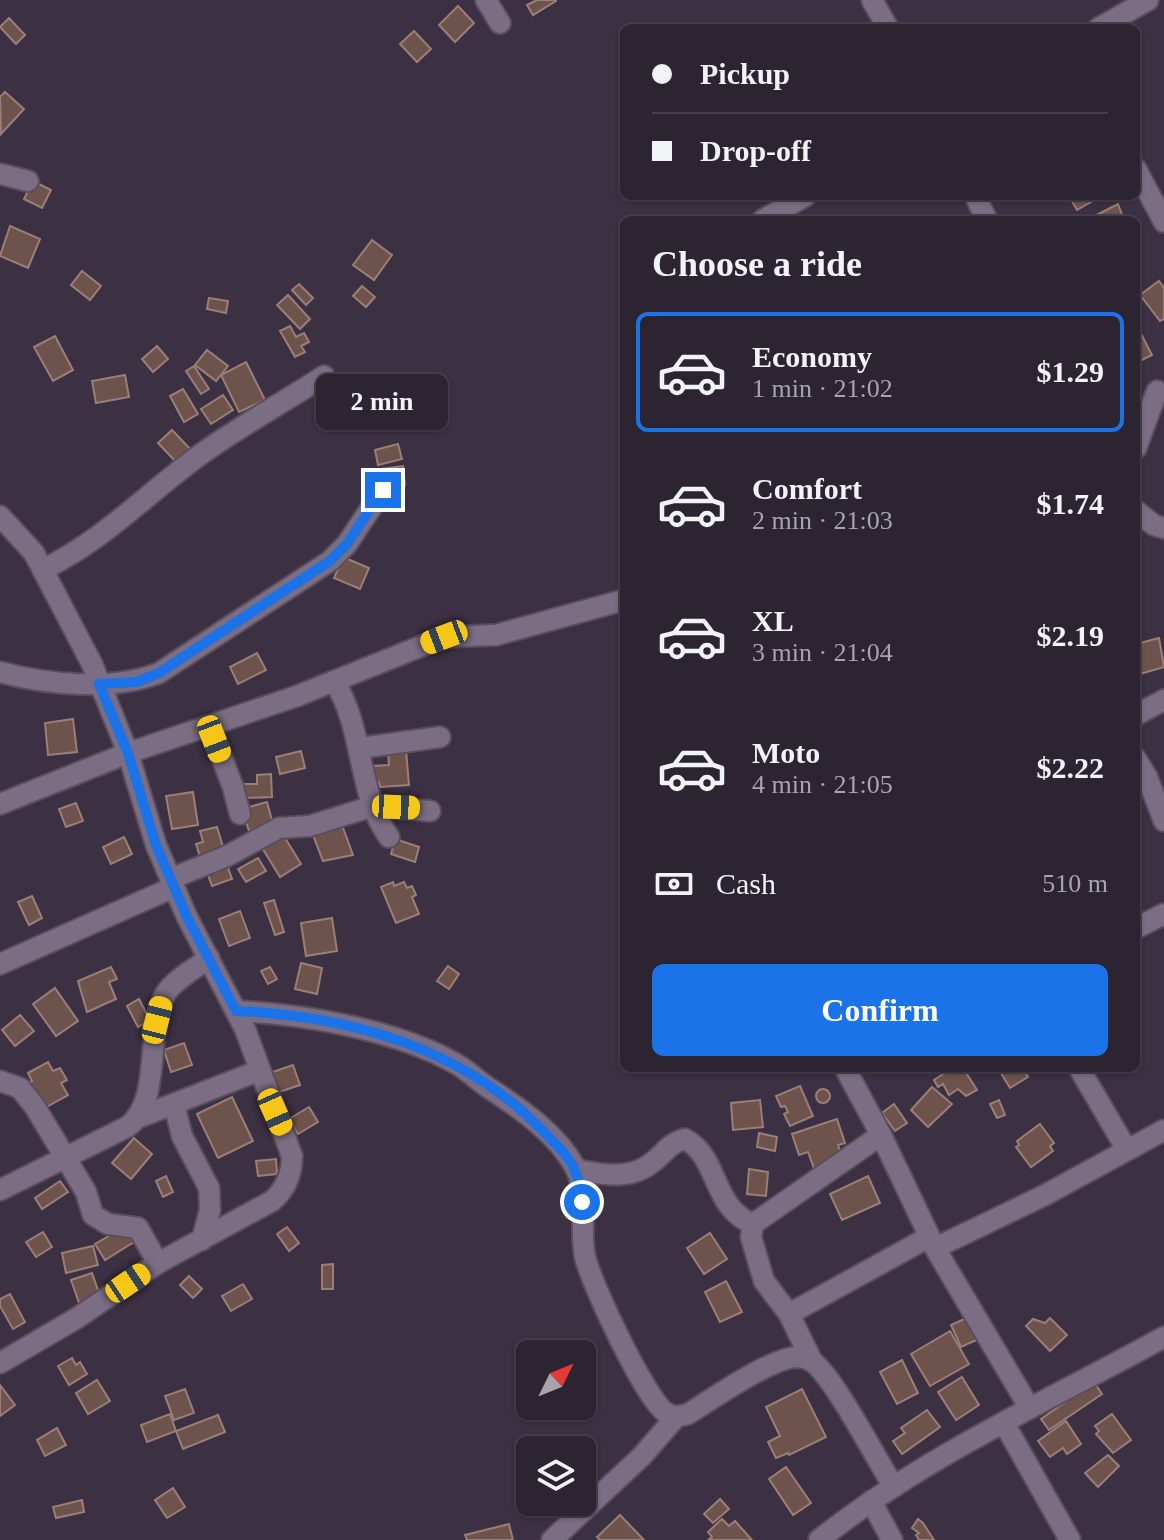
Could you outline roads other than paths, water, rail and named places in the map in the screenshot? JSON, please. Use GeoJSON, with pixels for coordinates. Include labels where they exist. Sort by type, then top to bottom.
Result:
{"type":"FeatureCollection","features":[{"type":"Feature","properties":{"kind":"street"},"geometry":{"type":"LineString","coordinates":[[486,0],[500,23]]}},
{"type":"Feature","properties":{"kind":"street"},"geometry":{"type":"LineString","coordinates":[[872,0],[886,24]]}},
{"type":"Feature","properties":{"kind":"street"},"geometry":{"type":"LineString","coordinates":[[1106,24],[1148,0]]}},
{"type":"Feature","properties":{"kind":"street"},"geometry":{"type":"LineString","coordinates":[[0,174],[28,181]]}},
{"type":"Feature","properties":{"kind":"street"},"geometry":{"type":"LineString","coordinates":[[1140,177],[1164,222]]}},
{"type":"Feature","properties":{"kind":"street"},"geometry":{"type":"LineString","coordinates":[[770,216],[798,200]]}},
{"type":"Feature","properties":{"kind":"street"},"geometry":{"type":"LineString","coordinates":[[44,569],[76,554],[111,530],[202,453],[324,376]]}},
{"type":"Feature","properties":{"kind":"street"},"geometry":{"type":"LineString","coordinates":[[1140,391],[1160,392],[1140,439]]}},
{"type":"Feature","properties":{"kind":"street"},"geometry":{"type":"LineString","coordinates":[[0,672],[72,685],[137,682],[159,673],[330,561],[347,544],[383,490]]}},
{"type":"Feature","properties":{"kind":"street"},"geometry":{"type":"LineString","coordinates":[[1140,514],[1154,525],[1164,528]]}},
{"type":"Feature","properties":{"kind":"street"},"geometry":{"type":"LineString","coordinates":[[0,516],[20,535],[44,569],[99,684],[128,753],[156,845],[236,1011],[292,1156],[292,1168],[285,1186],[272,1201],[158,1263],[77,1318],[0,1363]]}},
{"type":"Feature","properties":{"kind":"street"},"geometry":{"type":"LineString","coordinates":[[0,804],[128,753],[210,727],[444,637],[496,635],[620,601]]}},
{"type":"Feature","properties":{"kind":"street"},"geometry":{"type":"LineString","coordinates":[[334,681],[348,706],[373,806],[389,837]]}},
{"type":"Feature","properties":{"kind":"street"},"geometry":{"type":"LineString","coordinates":[[1140,713],[1164,700]]}},
{"type":"Feature","properties":{"kind":"street"},"geometry":{"type":"LineString","coordinates":[[210,727],[240,814]]}},
{"type":"Feature","properties":{"kind":"street"},"geometry":{"type":"LineString","coordinates":[[360,748],[440,737]]}},
{"type":"Feature","properties":{"kind":"street"},"geometry":{"type":"LineString","coordinates":[[1140,766],[1164,821]]}},
{"type":"Feature","properties":{"kind":"street"},"geometry":{"type":"LineString","coordinates":[[0,964],[172,883],[279,828],[310,826],[373,806],[430,811]]}},
{"type":"Feature","properties":{"kind":"street"},"geometry":{"type":"LineString","coordinates":[[1140,926],[1164,914]]}},
{"type":"Feature","properties":{"kind":"street"},"geometry":{"type":"LineString","coordinates":[[140,1117],[148,1084],[153,1037],[165,996],[170,987],[209,958]]}},
{"type":"Feature","properties":{"kind":"street"},"geometry":{"type":"LineString","coordinates":[[236,1011],[302,1016],[357,1029],[433,1053],[458,1065],[519,1106],[564,1150],[577,1170],[585,1254],[593,1282],[614,1328],[656,1401],[666,1413],[676,1417]]}},
{"type":"Feature","properties":{"kind":"street"},"geometry":{"type":"LineString","coordinates":[[0,1190],[127,1127],[140,1117],[258,1071]]}},
{"type":"Feature","properties":{"kind":"street"},"geometry":{"type":"LineString","coordinates":[[847,1072],[932,1242],[1029,1407]]}},
{"type":"Feature","properties":{"kind":"street"},"geometry":{"type":"LineString","coordinates":[[1081,1072],[1127,1150]]}},
{"type":"Feature","properties":{"kind":"street"},"geometry":{"type":"LineString","coordinates":[[0,1081],[24,1091],[86,1192],[93,1215],[108,1224],[138,1228],[158,1263]]}},
{"type":"Feature","properties":{"kind":"street"},"geometry":{"type":"LineString","coordinates":[[174,1104],[182,1136],[211,1196],[202,1240]]}},
{"type":"Feature","properties":{"kind":"street"},"geometry":{"type":"LineString","coordinates":[[789,1314],[1164,1130]]}},
{"type":"Feature","properties":{"kind":"street"},"geometry":{"type":"LineString","coordinates":[[881,1135],[753,1224],[751,1237],[764,1281],[789,1314],[812,1361],[828,1381],[894,1487]]}},
{"type":"Feature","properties":{"kind":"street"},"geometry":{"type":"LineString","coordinates":[[577,1170],[630,1174],[651,1164],[676,1141],[685,1139],[701,1154],[731,1210],[739,1218],[753,1224]]}},
{"type":"Feature","properties":{"kind":"street"},"geometry":{"type":"LineString","coordinates":[[819,1540],[871,1501],[1029,1407],[1164,1337]]}},
{"type":"Feature","properties":{"kind":"street"},"geometry":{"type":"LineString","coordinates":[[552,1540],[642,1456],[676,1417],[688,1414],[776,1363],[796,1357],[812,1361]]}},
{"type":"Feature","properties":{"kind":"street"},"geometry":{"type":"LineString","coordinates":[[1004,1423],[1070,1540]]}},
{"type":"Feature","properties":{"kind":"street"},"geometry":{"type":"LineString","coordinates":[[871,1501],[892,1540]]}}]}
